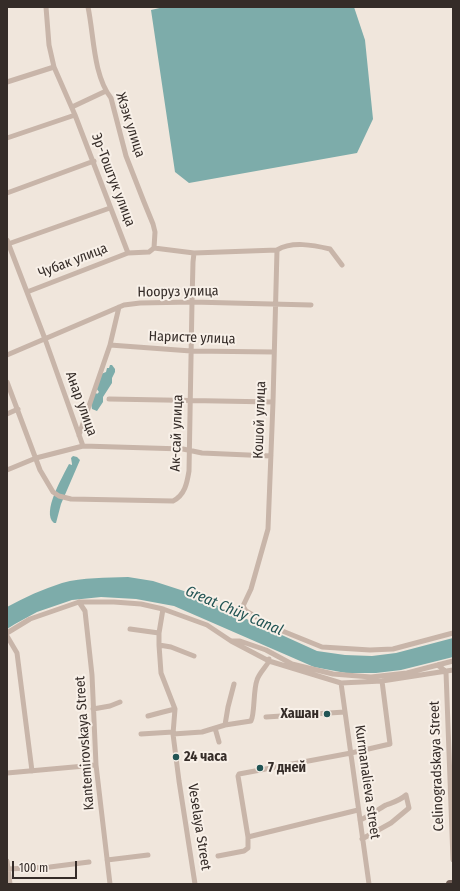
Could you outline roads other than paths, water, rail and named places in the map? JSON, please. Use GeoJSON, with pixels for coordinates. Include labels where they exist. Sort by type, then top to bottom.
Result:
{"type":"FeatureCollection","features":[{"type":"Feature","properties":{"kind":"street","name":"Эр-Тоштук улица"},"geometry":{"type":"LineString","coordinates":[[46,7],[48,45],[54,67],[76,115],[128,253]]}},
{"type":"Feature","properties":{"kind":"street","name":"Жээк улица"},"geometry":{"type":"LineString","coordinates":[[88,7],[96,63],[106,92],[111,98],[126,156],[153,224],[155,232],[154,248]]}},
{"type":"Feature","properties":{"kind":"street"},"geometry":{"type":"LineString","coordinates":[[7,82],[54,67]]}},
{"type":"Feature","properties":{"kind":"street"},"geometry":{"type":"LineString","coordinates":[[72,107],[106,92]]}},
{"type":"Feature","properties":{"kind":"street"},"geometry":{"type":"LineString","coordinates":[[7,138],[76,115]]}},
{"type":"Feature","properties":{"kind":"street"},"geometry":{"type":"LineString","coordinates":[[7,193],[94,162]]}},
{"type":"Feature","properties":{"kind":"street"},"geometry":{"type":"LineString","coordinates":[[8,242],[110,208]]}},
{"type":"Feature","properties":{"kind":"street","name":"Анар улица"},"geometry":{"type":"LineString","coordinates":[[8,242],[45,339],[83,446],[183,449],[202,453],[271,456]]}},
{"type":"Feature","properties":{"kind":"street"},"geometry":{"type":"LineString","coordinates":[[128,253],[149,252],[154,248],[194,253],[277,250],[283,246],[309,245],[330,249],[342,265]]}},
{"type":"Feature","properties":{"kind":"street","name":"Кошой улица"},"geometry":{"type":"LineString","coordinates":[[277,250],[274,402],[268,529],[251,589],[243,606],[246,611],[275,628],[322,647],[370,650],[394,649],[453,633]]}},
{"type":"Feature","properties":{"kind":"street","name":"Чубак улица"},"geometry":{"type":"LineString","coordinates":[[27,292],[128,253]]}},
{"type":"Feature","properties":{"kind":"street","name":"Ак-сай улица"},"geometry":{"type":"LineString","coordinates":[[36,458],[40,470],[53,492],[71,499],[173,501],[182,493],[186,485],[189,471],[190,451],[194,253]]}},
{"type":"Feature","properties":{"kind":"street","name":"Нооруз улица"},"geometry":{"type":"LineString","coordinates":[[7,355],[124,305],[140,303],[192,302],[311,305]]}},
{"type":"Feature","properties":{"kind":"street"},"geometry":{"type":"LineString","coordinates":[[79,435],[110,345],[119,307]]}},
{"type":"Feature","properties":{"kind":"street","name":"Наристе улица"},"geometry":{"type":"LineString","coordinates":[[110,345],[192,351],[274,352]]}},
{"type":"Feature","properties":{"kind":"street"},"geometry":{"type":"LineString","coordinates":[[7,382],[36,458]]}},
{"type":"Feature","properties":{"kind":"street"},"geometry":{"type":"LineString","coordinates":[[109,399],[274,402]]}},
{"type":"Feature","properties":{"kind":"street"},"geometry":{"type":"LineString","coordinates":[[7,414],[18,409]]}},
{"type":"Feature","properties":{"kind":"street"},"geometry":{"type":"LineString","coordinates":[[7,470],[36,458],[83,446]]}},
{"type":"Feature","properties":{"kind":"street"},"geometry":{"type":"LineString","coordinates":[[32,770],[17,653],[7,635],[30,619],[79,602],[140,604],[163,609],[206,625],[231,641],[270,661],[341,683],[382,681],[453,670]]}},
{"type":"Feature","properties":{"kind":"street","name":"Kantemirovskaya Street"},"geometry":{"type":"LineString","coordinates":[[79,602],[85,611],[92,675],[96,766],[110,884]]}},
{"type":"Feature","properties":{"kind":"street","name":"Veselaya Street"},"geometry":{"type":"LineString","coordinates":[[163,609],[159,646],[161,673],[175,709],[173,733],[195,884]]}},
{"type":"Feature","properties":{"kind":"street"},"geometry":{"type":"LineString","coordinates":[[130,629],[160,633]]}},
{"type":"Feature","properties":{"kind":"street"},"geometry":{"type":"LineString","coordinates":[[231,641],[240,641],[266,650],[292,664],[333,674],[370,677],[408,673],[453,661]]}},
{"type":"Feature","properties":{"kind":"street"},"geometry":{"type":"LineString","coordinates":[[159,646],[171,647],[194,656]]}},
{"type":"Feature","properties":{"kind":"street"},"geometry":{"type":"LineString","coordinates":[[266,650],[270,661]]}},
{"type":"Feature","properties":{"kind":"street"},"geometry":{"type":"LineString","coordinates":[[141,734],[202,732],[225,725],[250,721],[253,718],[257,679],[270,661]]}},
{"type":"Feature","properties":{"kind":"street"},"geometry":{"type":"LineString","coordinates":[[438,665],[446,672]]}},
{"type":"Feature","properties":{"kind":"street","name":"Celinogradskaya Street"},"geometry":{"type":"LineString","coordinates":[[446,672],[453,860]]}},
{"type":"Feature","properties":{"kind":"street"},"geometry":{"type":"LineString","coordinates":[[333,674],[341,683]]}},
{"type":"Feature","properties":{"kind":"street"},"geometry":{"type":"LineString","coordinates":[[218,856],[244,851],[248,848],[248,837],[238,776],[239,774],[351,754],[390,744],[382,681]]}},
{"type":"Feature","properties":{"kind":"street","name":"Kurmanalieva street"},"geometry":{"type":"LineString","coordinates":[[341,683],[369,884]]}},
{"type":"Feature","properties":{"kind":"street"},"geometry":{"type":"LineString","coordinates":[[225,725],[234,684]]}},
{"type":"Feature","properties":{"kind":"street"},"geometry":{"type":"LineString","coordinates":[[93,709],[110,706],[120,702]]}},
{"type":"Feature","properties":{"kind":"street"},"geometry":{"type":"LineString","coordinates":[[148,716],[175,709]]}},
{"type":"Feature","properties":{"kind":"street"},"geometry":{"type":"LineString","coordinates":[[266,717],[345,712]]}},
{"type":"Feature","properties":{"kind":"street"},"geometry":{"type":"LineString","coordinates":[[215,728],[219,742]]}},
{"type":"Feature","properties":{"kind":"street"},"geometry":{"type":"LineString","coordinates":[[7,772],[96,766]]}},
{"type":"Feature","properties":{"kind":"street"},"geometry":{"type":"LineString","coordinates":[[360,820],[387,805],[400,800],[406,795],[409,808],[390,823],[362,839]]}},
{"type":"Feature","properties":{"kind":"street"},"geometry":{"type":"LineString","coordinates":[[248,837],[358,810]]}},
{"type":"Feature","properties":{"kind":"street"},"geometry":{"type":"LineString","coordinates":[[107,860],[148,855]]}},
{"type":"Feature","properties":{"kind":"street"},"geometry":{"type":"LineString","coordinates":[[7,861],[10,884]]}},
{"type":"Feature","properties":{"kind":"street"},"geometry":{"type":"LineString","coordinates":[[8,869],[50,867],[89,862]]}},
{"type":"Feature","properties":{"kind":"water"},"geometry":{"type":"Polygon","coordinates":[[[164,7],[354,7],[365,40],[373,119],[357,153],[189,183],[175,172],[151,10],[164,7]]]}},
{"type":"Feature","properties":{"kind":"water"},"geometry":{"type":"Polygon","coordinates":[[[110,365],[112,365],[115,369],[112,383],[103,397],[103,402],[97,411],[92,409],[91,403],[95,392],[97,394],[99,392],[96,388],[101,374],[106,372],[110,365]]]}},
{"type":"Feature","properties":{"kind":"water"},"geometry":{"type":"Polygon","coordinates":[[[73,456],[80,460],[61,504],[56,523],[54,523],[51,518],[51,503],[69,464],[72,465],[71,458],[73,456]]]}},
{"type":"Feature","properties":{"kind":"water"},"geometry":{"type":"Polygon","coordinates":[[[128,577],[153,581],[187,592],[317,651],[345,655],[372,656],[396,653],[453,638],[453,657],[401,670],[376,673],[346,673],[314,667],[174,606],[136,599],[101,597],[72,600],[37,612],[7,629],[7,607],[34,594],[55,585],[70,581],[95,578],[128,577]]]}},
{"type":"Feature","properties":{"kind":"place","name":"Хашан"},"geometry":{"type":"Point","coordinates":[327,714]}},
{"type":"Feature","properties":{"kind":"place","name":"24 часа"},"geometry":{"type":"Point","coordinates":[176,757]}},
{"type":"Feature","properties":{"kind":"place","name":"7 дней"},"geometry":{"type":"Point","coordinates":[260,768]}},
{"type":"Feature","properties":{"kind":"water label","name":"Great Chüy Canal"},"geometry":{"type":"Point","coordinates":[234,611]}}]}
